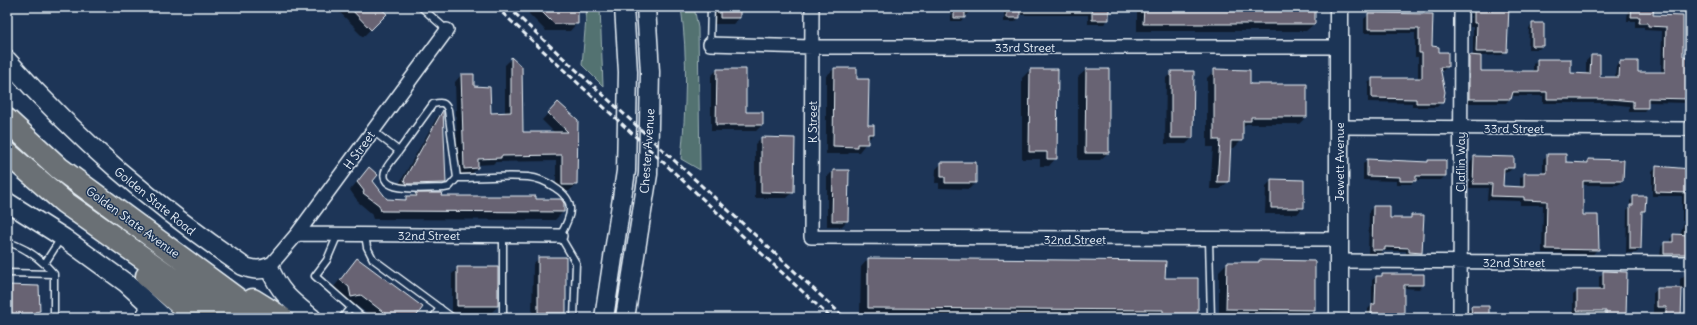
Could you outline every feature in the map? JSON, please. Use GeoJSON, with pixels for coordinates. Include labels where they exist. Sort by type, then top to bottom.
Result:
{"type":"FeatureCollection","features":[{"type":"Feature","properties":{"kind":"highway","name":"Golden State Avenue"},"geometry":{"type":"LineString","coordinates":[[7,120],[59,168],[263,318]]}},
{"type":"Feature","properties":{"kind":"highway","name":"Golden State Avenue"},"geometry":{"type":"LineString","coordinates":[[7,153],[64,202],[228,318]]}},
{"type":"Feature","properties":{"kind":"highway"},"geometry":{"type":"LineString","coordinates":[[64,202],[196,318]]}},
{"type":"Feature","properties":{"kind":"highway"},"geometry":{"type":"LineString","coordinates":[[179,255],[282,318]]}},
{"type":"Feature","properties":{"kind":"street","name":"Chester Avenue"},"geometry":{"type":"LineString","coordinates":[[604,318],[626,171],[628,72],[624,7]]}},
{"type":"Feature","properties":{"kind":"street","name":"Chester Avenue"},"geometry":{"type":"LineString","coordinates":[[625,318],[648,174],[650,72],[646,7]]}},
{"type":"Feature","properties":{"kind":"street","name":"K Street"},"geometry":{"type":"LineString","coordinates":[[811,237],[812,7]]}},
{"type":"Feature","properties":{"kind":"street","name":"Jewett Avenue"},"geometry":{"type":"LineString","coordinates":[[1339,7],[1339,318]]}},
{"type":"Feature","properties":{"kind":"street","name":"Claflin Way"},"geometry":{"type":"LineString","coordinates":[[1460,7],[1460,318]]}},
{"type":"Feature","properties":{"kind":"street","name":"H Street"},"geometry":{"type":"LineString","coordinates":[[269,267],[297,234],[447,30]]}},
{"type":"Feature","properties":{"kind":"street","name":"33rd Street"},"geometry":{"type":"LineString","coordinates":[[710,44],[812,47],[1339,47]]}},
{"type":"Feature","properties":{"kind":"street","name":"Golden State Road"},"geometry":{"type":"LineString","coordinates":[[7,60],[78,135],[150,199],[196,234],[251,270],[261,270],[269,267]]}},
{"type":"Feature","properties":{"kind":"street","name":"33rd Street"},"geometry":{"type":"LineString","coordinates":[[1339,127],[1690,129]]}},
{"type":"Feature","properties":{"kind":"street"},"geometry":{"type":"LineString","coordinates":[[7,202],[62,237],[126,283],[164,318]]}},
{"type":"Feature","properties":{"kind":"street","name":"32nd Street"},"geometry":{"type":"LineString","coordinates":[[297,234],[560,236]]}},
{"type":"Feature","properties":{"kind":"street","name":"32nd Street"},"geometry":{"type":"LineString","coordinates":[[811,237],[1209,240],[1339,239]]}},
{"type":"Feature","properties":{"kind":"street","name":"32nd Street"},"geometry":{"type":"LineString","coordinates":[[1339,261],[1690,262]]}},
{"type":"Feature","properties":{"kind":"street"},"geometry":{"type":"LineString","coordinates":[[269,267],[276,284],[288,299],[312,318]]}},
{"type":"Feature","properties":{"kind":"lane"},"geometry":{"type":"LineString","coordinates":[[421,7],[447,30]]}},
{"type":"Feature","properties":{"kind":"lane"},"geometry":{"type":"LineString","coordinates":[[710,44],[711,7]]}},
{"type":"Feature","properties":{"kind":"lane"},"geometry":{"type":"LineString","coordinates":[[457,178],[448,110],[446,104],[440,102],[433,104],[386,170],[385,178],[388,184],[396,188],[444,188],[449,187],[457,178],[529,177],[548,183],[566,194],[570,202],[568,221],[560,236],[576,263],[574,318]]}},
{"type":"Feature","properties":{"kind":"lane"},"geometry":{"type":"LineString","coordinates":[[373,131],[399,151]]}},
{"type":"Feature","properties":{"kind":"lane"},"geometry":{"type":"LineString","coordinates":[[338,234],[327,260],[315,276],[363,318]]}},
{"type":"Feature","properties":{"kind":"lane"},"geometry":{"type":"LineString","coordinates":[[365,235],[367,247],[373,259],[453,318]]}},
{"type":"Feature","properties":{"kind":"lane"},"geometry":{"type":"LineString","coordinates":[[503,235],[503,318]]}},
{"type":"Feature","properties":{"kind":"lane"},"geometry":{"type":"LineString","coordinates":[[45,263],[62,237]]}},
{"type":"Feature","properties":{"kind":"lane"},"geometry":{"type":"LineString","coordinates":[[1209,240],[1211,318]]}},
{"type":"Feature","properties":{"kind":"lane"},"geometry":{"type":"LineString","coordinates":[[7,242],[16,244],[45,263],[54,274],[54,318]]}},
{"type":"Feature","properties":{"kind":"lane"},"geometry":{"type":"LineString","coordinates":[[7,273],[54,274]]}},
{"type":"Feature","properties":{"kind":"lane"},"geometry":{"type":"LineString","coordinates":[[137,318],[147,303]]}},
{"type":"Feature","properties":{"kind":"lane"},"geometry":{"type":"LineString","coordinates":[[342,318],[350,308]]}},
{"type":"Feature","properties":{"kind":"lane"},"geometry":{"type":"LineString","coordinates":[[433,318],[440,308]]}},
{"type":"Feature","properties":{"kind":"green space"},"geometry":{"type":"Polygon","coordinates":[[[587,7],[600,7],[603,86],[582,65],[587,7]]]}},
{"type":"Feature","properties":{"kind":"green space"},"geometry":{"type":"Polygon","coordinates":[[[681,7],[694,7],[698,28],[700,170],[681,159],[686,83],[685,45],[681,7]]]}},
{"type":"Feature","properties":{"kind":"building"},"geometry":{"type":"Polygon","coordinates":[[[349,7],[379,7],[387,14],[371,30],[349,7]]]}},
{"type":"Feature","properties":{"kind":"building"},"geometry":{"type":"Polygon","coordinates":[[[537,7],[578,7],[578,24],[554,24],[537,7]]]}},
{"type":"Feature","properties":{"kind":"building"},"geometry":{"type":"Polygon","coordinates":[[[720,7],[740,7],[740,18],[720,18],[720,7]]]}},
{"type":"Feature","properties":{"kind":"building"},"geometry":{"type":"Polygon","coordinates":[[[954,7],[965,7],[965,18],[954,18],[954,7]]]}},
{"type":"Feature","properties":{"kind":"building"},"geometry":{"type":"Polygon","coordinates":[[[1007,7],[1020,7],[1020,18],[1007,18],[1007,7]]]}},
{"type":"Feature","properties":{"kind":"building"},"geometry":{"type":"Polygon","coordinates":[[[1092,7],[1109,7],[1109,20],[1092,20],[1092,7]]]}},
{"type":"Feature","properties":{"kind":"building"},"geometry":{"type":"Polygon","coordinates":[[[1144,7],[1315,7],[1315,24],[1143,24],[1144,7]]]}},
{"type":"Feature","properties":{"kind":"building"},"geometry":{"type":"Polygon","coordinates":[[[1500,7],[1509,7],[1507,52],[1476,52],[1477,23],[1474,23],[1474,9],[1500,9],[1500,7]]]}},
{"type":"Feature","properties":{"kind":"building"},"geometry":{"type":"Polygon","coordinates":[[[1632,7],[1654,7],[1653,15],[1683,16],[1683,56],[1690,57],[1690,99],[1648,98],[1648,108],[1633,108],[1633,101],[1609,99],[1547,99],[1547,92],[1513,92],[1511,99],[1469,99],[1469,55],[1481,56],[1481,71],[1537,71],[1537,59],[1571,59],[1571,73],[1590,74],[1591,55],[1600,55],[1600,77],[1619,77],[1620,61],[1638,61],[1638,72],[1665,72],[1666,27],[1648,26],[1648,23],[1639,23],[1640,17],[1631,17],[1632,7]]]}},
{"type":"Feature","properties":{"kind":"building"},"geometry":{"type":"Polygon","coordinates":[[[1368,13],[1433,14],[1432,46],[1439,47],[1439,52],[1448,52],[1448,67],[1440,67],[1445,92],[1443,103],[1416,103],[1416,99],[1372,98],[1372,78],[1422,78],[1422,53],[1419,53],[1419,29],[1368,29],[1368,13]]]}},
{"type":"Feature","properties":{"kind":"building"},"geometry":{"type":"Polygon","coordinates":[[[1532,23],[1544,23],[1544,46],[1532,46],[1532,23]]]}},
{"type":"Feature","properties":{"kind":"building"},"geometry":{"type":"Polygon","coordinates":[[[511,57],[522,67],[523,132],[568,132],[548,113],[558,102],[578,120],[577,185],[562,185],[562,155],[501,156],[501,158],[478,159],[478,168],[464,169],[461,74],[474,74],[474,86],[490,87],[491,113],[511,112],[511,57]]]}},
{"type":"Feature","properties":{"kind":"building"},"geometry":{"type":"Polygon","coordinates":[[[834,68],[857,68],[857,79],[869,79],[868,125],[874,125],[874,134],[868,134],[868,144],[857,144],[857,147],[833,146],[834,68]]]}},
{"type":"Feature","properties":{"kind":"building"},"geometry":{"type":"Polygon","coordinates":[[[717,69],[746,69],[746,112],[763,112],[763,125],[716,125],[717,69]]]}},
{"type":"Feature","properties":{"kind":"building"},"geometry":{"type":"Polygon","coordinates":[[[1030,69],[1058,69],[1057,159],[1047,159],[1047,152],[1029,152],[1030,69]]]}},
{"type":"Feature","properties":{"kind":"building"},"geometry":{"type":"Polygon","coordinates":[[[1086,69],[1109,69],[1109,153],[1085,153],[1086,69]]]}},
{"type":"Feature","properties":{"kind":"building"},"geometry":{"type":"Polygon","coordinates":[[[1214,69],[1250,70],[1250,84],[1307,84],[1307,117],[1251,117],[1251,121],[1243,121],[1243,141],[1231,141],[1229,182],[1217,182],[1220,140],[1214,140],[1214,69]]]}},
{"type":"Feature","properties":{"kind":"building"},"geometry":{"type":"Polygon","coordinates":[[[1171,71],[1194,71],[1193,138],[1171,138],[1171,71]]]}},
{"type":"Feature","properties":{"kind":"building"},"geometry":{"type":"Polygon","coordinates":[[[443,110],[446,183],[407,184],[404,180],[443,110]]]}},
{"type":"Feature","properties":{"kind":"building"},"geometry":{"type":"Polygon","coordinates":[[[761,137],[795,138],[794,193],[761,192],[761,137]]]}},
{"type":"Feature","properties":{"kind":"building"},"geometry":{"type":"Polygon","coordinates":[[[1547,154],[1566,154],[1566,162],[1588,163],[1588,159],[1624,160],[1623,181],[1583,181],[1583,215],[1598,215],[1599,250],[1546,249],[1547,201],[1524,200],[1524,197],[1491,196],[1492,184],[1473,184],[1474,156],[1514,157],[1514,168],[1504,168],[1503,186],[1524,187],[1524,173],[1547,173],[1547,154]]]}},
{"type":"Feature","properties":{"kind":"building"},"geometry":{"type":"Polygon","coordinates":[[[1367,159],[1428,162],[1428,160],[1446,160],[1446,176],[1416,176],[1416,181],[1400,181],[1400,177],[1367,176],[1367,159]]]}},
{"type":"Feature","properties":{"kind":"building"},"geometry":{"type":"Polygon","coordinates":[[[941,162],[976,162],[976,183],[945,183],[945,177],[941,177],[941,162]]]}},
{"type":"Feature","properties":{"kind":"building"},"geometry":{"type":"Polygon","coordinates":[[[1656,166],[1690,169],[1690,193],[1655,192],[1656,166]]]}},
{"type":"Feature","properties":{"kind":"building"},"geometry":{"type":"Polygon","coordinates":[[[369,167],[378,175],[373,181],[387,199],[406,200],[406,196],[417,196],[415,193],[442,193],[441,196],[536,196],[536,199],[561,199],[564,203],[564,212],[381,211],[379,205],[363,193],[364,191],[357,182],[369,167]]]}},
{"type":"Feature","properties":{"kind":"building"},"geometry":{"type":"Polygon","coordinates":[[[833,170],[849,170],[848,221],[832,221],[833,170]]]}},
{"type":"Feature","properties":{"kind":"building"},"geometry":{"type":"Polygon","coordinates":[[[1271,179],[1304,180],[1304,208],[1271,208],[1271,179]]]}},
{"type":"Feature","properties":{"kind":"building"},"geometry":{"type":"Polygon","coordinates":[[[1633,196],[1646,196],[1645,211],[1642,211],[1641,249],[1630,249],[1630,205],[1633,205],[1633,196]]]}},
{"type":"Feature","properties":{"kind":"building"},"geometry":{"type":"Polygon","coordinates":[[[1373,206],[1390,206],[1390,218],[1411,218],[1411,215],[1424,215],[1422,253],[1409,252],[1409,248],[1385,247],[1385,250],[1372,250],[1373,206]]]}},
{"type":"Feature","properties":{"kind":"building"},"geometry":{"type":"Polygon","coordinates":[[[1673,234],[1690,235],[1690,254],[1664,254],[1664,242],[1673,242],[1673,234]]]}},
{"type":"Feature","properties":{"kind":"building"},"geometry":{"type":"Polygon","coordinates":[[[538,257],[566,257],[566,313],[538,313],[538,257]]]}},
{"type":"Feature","properties":{"kind":"building"},"geometry":{"type":"Polygon","coordinates":[[[357,258],[423,307],[415,318],[388,318],[387,315],[361,295],[351,297],[349,287],[340,280],[357,258]]]}},
{"type":"Feature","properties":{"kind":"building"},"geometry":{"type":"Polygon","coordinates":[[[868,258],[1166,261],[1165,278],[1198,278],[1198,318],[1163,318],[1163,310],[868,308],[868,258]]]}},
{"type":"Feature","properties":{"kind":"building"},"geometry":{"type":"Polygon","coordinates":[[[1259,260],[1315,261],[1315,310],[1226,309],[1227,262],[1259,262],[1259,260]]]}},
{"type":"Feature","properties":{"kind":"building"},"geometry":{"type":"Polygon","coordinates":[[[457,267],[498,267],[498,306],[457,306],[457,267]]]}},
{"type":"Feature","properties":{"kind":"building"},"geometry":{"type":"Polygon","coordinates":[[[1603,271],[1627,272],[1626,318],[1606,318],[1606,311],[1577,311],[1577,290],[1603,290],[1603,271]]]}},
{"type":"Feature","properties":{"kind":"building"},"geometry":{"type":"Polygon","coordinates":[[[1382,274],[1424,274],[1424,285],[1404,285],[1404,314],[1371,314],[1372,304],[1375,304],[1376,276],[1382,276],[1382,274]]]}},
{"type":"Feature","properties":{"kind":"building"},"geometry":{"type":"Polygon","coordinates":[[[7,285],[39,286],[40,311],[35,312],[35,318],[7,318],[7,285]]]}},
{"type":"Feature","properties":{"kind":"building"},"geometry":{"type":"Polygon","coordinates":[[[1657,288],[1682,288],[1681,318],[1666,318],[1666,307],[1657,307],[1657,288]]]}},
{"type":"Feature","properties":{"kind":"building"},"geometry":{"type":"Polygon","coordinates":[[[1471,306],[1489,306],[1489,318],[1472,318],[1471,306]]]}},
{"type":"Feature","properties":{"kind":"railway"},"geometry":{"type":"LineString","coordinates":[[496,7],[831,318]]}},
{"type":"Feature","properties":{"kind":"railway"},"geometry":{"type":"LineString","coordinates":[[508,7],[845,318]]}}]}
